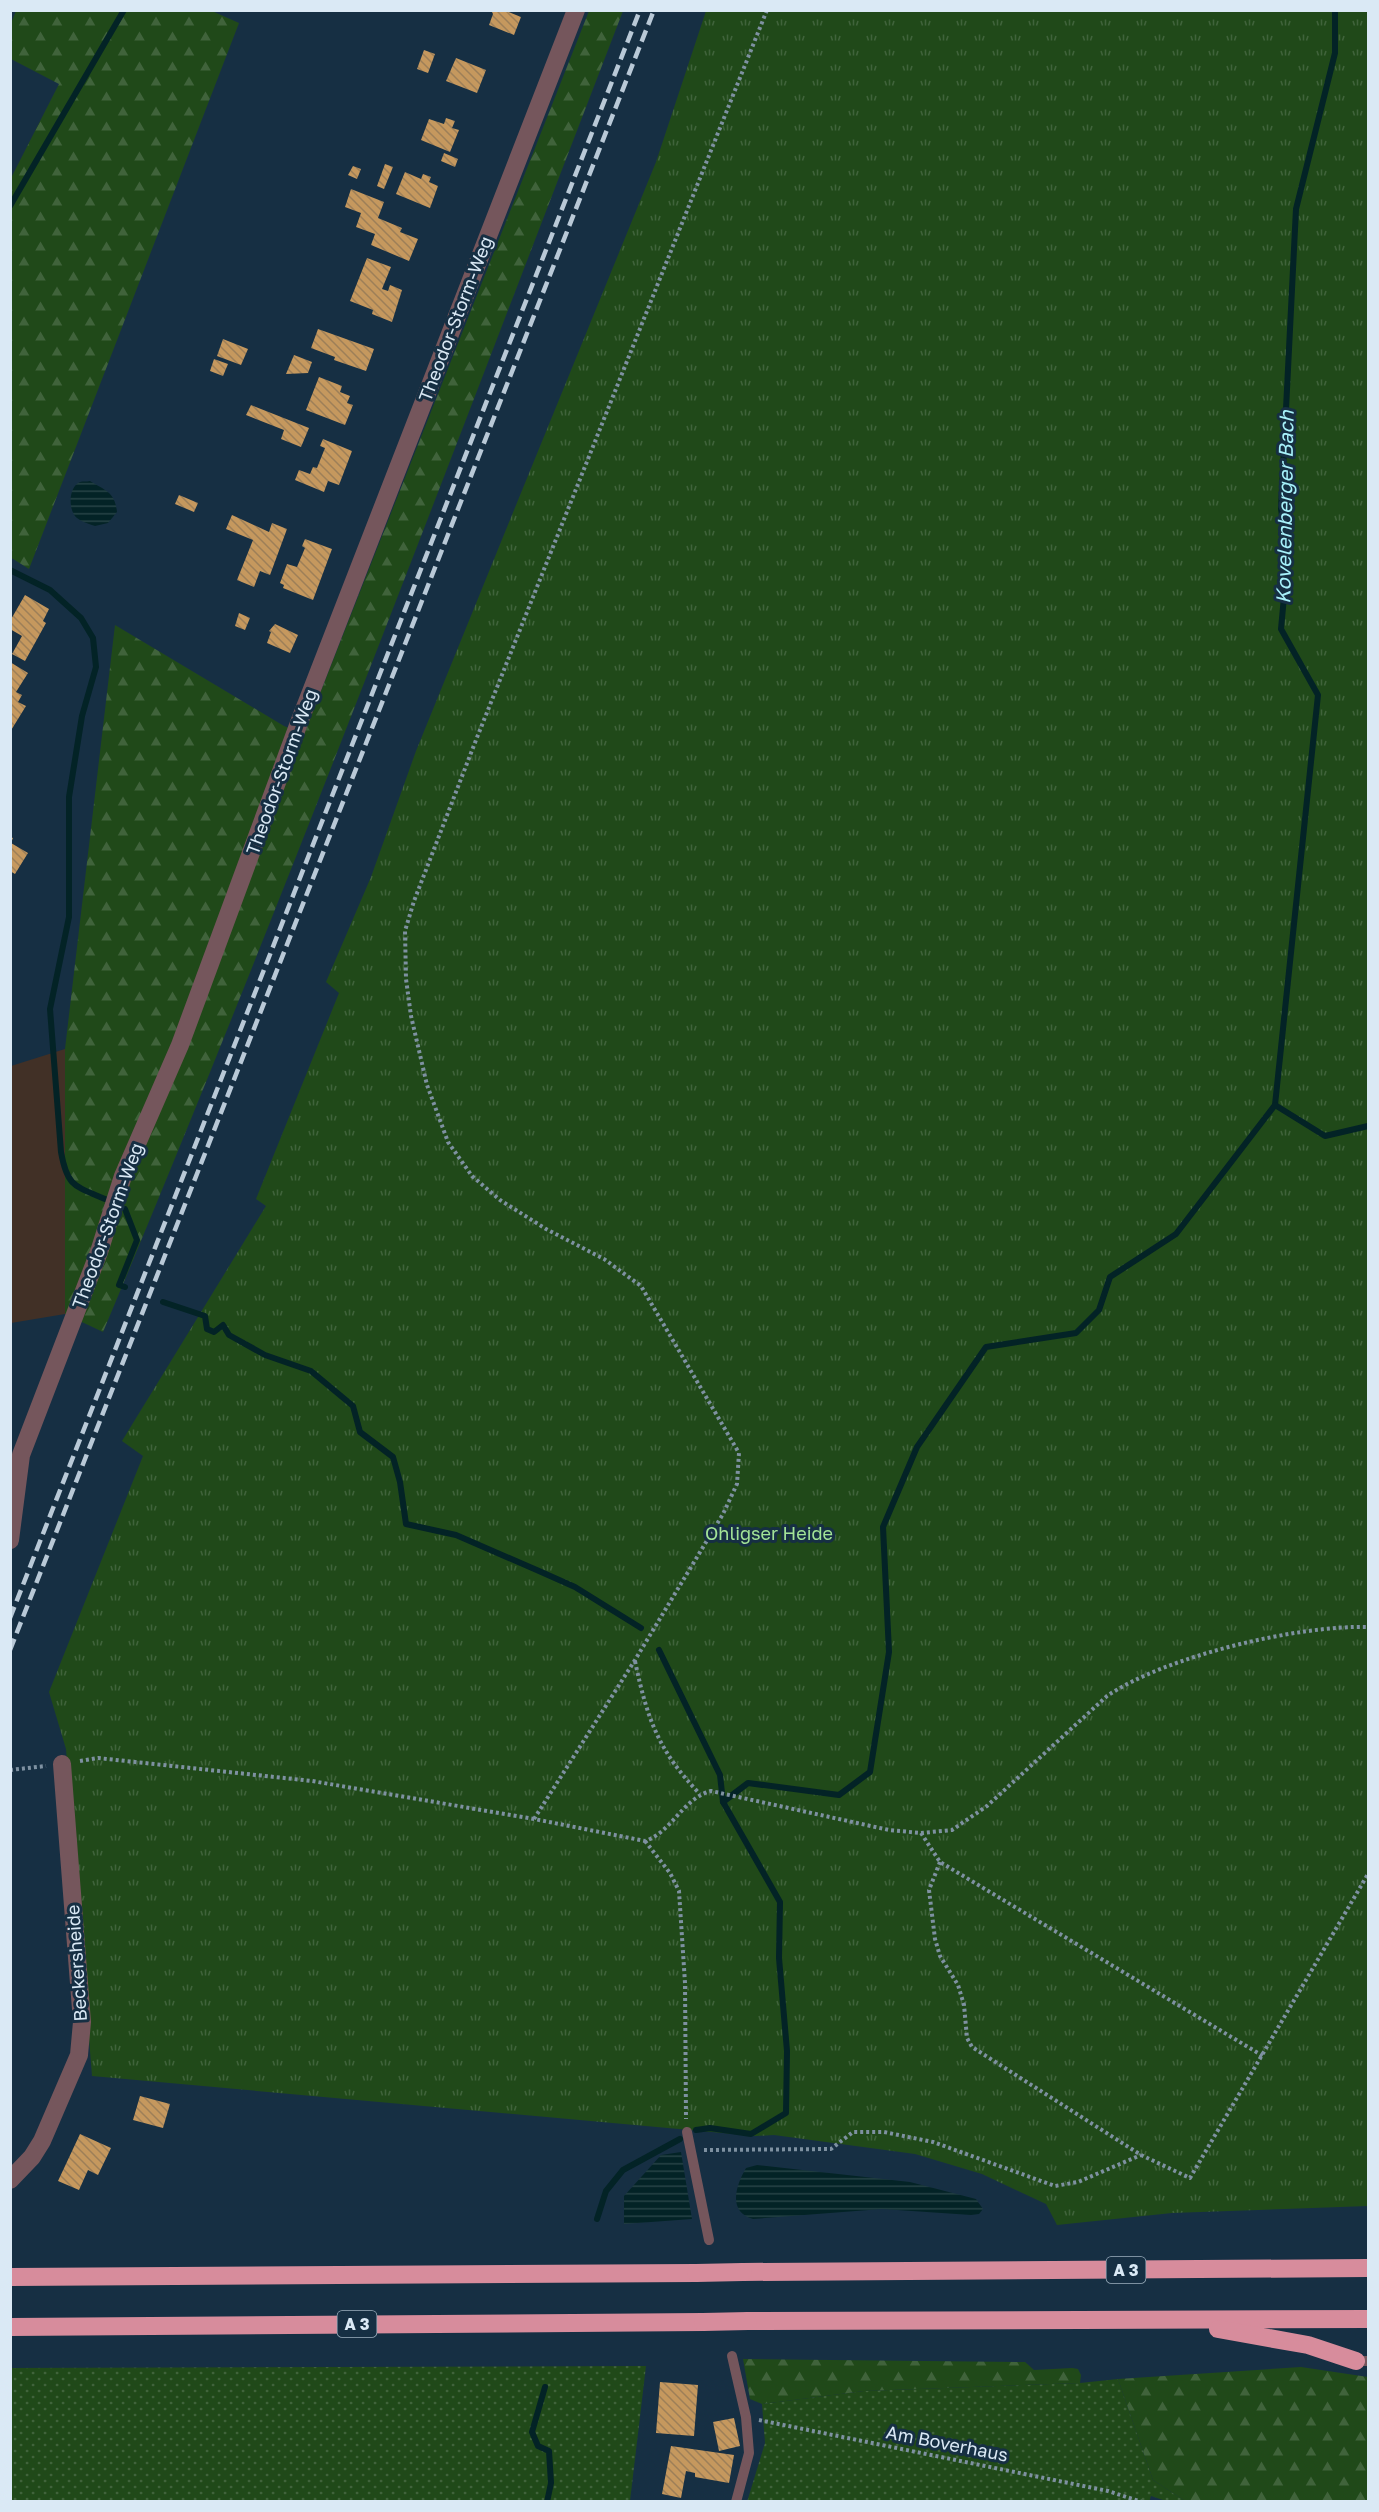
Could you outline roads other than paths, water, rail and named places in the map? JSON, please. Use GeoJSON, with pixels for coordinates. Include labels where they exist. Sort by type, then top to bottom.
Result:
{"type":"FeatureCollection","features":[{"type":"Feature","properties":{"kind":"highway"},"geometry":{"type":"LineString","coordinates":[[1327,2268],[1368,2261]]}},
{"type":"Feature","properties":{"kind":"highway","name":"A 3"},"geometry":{"type":"LineString","coordinates":[[10,2277],[1368,2268]]}},
{"type":"Feature","properties":{"kind":"highway","name":"A 3"},"geometry":{"type":"LineString","coordinates":[[10,2327],[1368,2319]]}},
{"type":"Feature","properties":{"kind":"highway"},"geometry":{"type":"LineString","coordinates":[[1108,2320],[1222,2329],[1308,2345],[1362,2361]]}},
{"type":"Feature","properties":{"kind":"street","name":"Theodor-Storm-Weg"},"geometry":{"type":"LineString","coordinates":[[10,1540],[21,1455],[99,1252],[123,1176],[180,1045],[300,720],[576,10]]}},
{"type":"Feature","properties":{"kind":"street","name":"Beckersheide"},"geometry":{"type":"LineString","coordinates":[[10,2180],[32,2157],[42,2141],[79,2055],[82,2022],[62,1764]]}},
{"type":"Feature","properties":{"kind":"lane"},"geometry":{"type":"LineString","coordinates":[[687,2132],[709,2240]]}},
{"type":"Feature","properties":{"kind":"lane"},"geometry":{"type":"LineString","coordinates":[[732,2356],[746,2417],[749,2452],[736,2502]]}},
{"type":"Feature","properties":{"kind":"waterway"},"geometry":{"type":"LineString","coordinates":[[10,206],[124,10]]}},
{"type":"Feature","properties":{"kind":"waterway","name":"Kovelenberger Bach"},"geometry":{"type":"LineString","coordinates":[[1275,1105],[1318,695],[1281,629],[1288,554],[1281,509],[1296,209],[1335,53],[1335,10]]}},
{"type":"Feature","properties":{"kind":"waterway"},"geometry":{"type":"LineString","coordinates":[[10,570],[50,590],[81,618],[93,638],[96,667],[82,716],[69,797],[69,917],[50,1009],[63,1163],[69,1178],[74,1183],[105,1199]]}},
{"type":"Feature","properties":{"kind":"waterway"},"geometry":{"type":"LineString","coordinates":[[723,1802],[748,1783],[839,1795],[870,1772],[889,1652],[883,1527],[917,1447],[986,1347],[1076,1333],[1099,1310],[1110,1277],[1176,1234],[1275,1105],[1325,1136],[1368,1126]]}},
{"type":"Feature","properties":{"kind":"waterway"},"geometry":{"type":"LineString","coordinates":[[125,1209],[137,1240],[119,1285],[125,1287]]}},
{"type":"Feature","properties":{"kind":"waterway"},"geometry":{"type":"LineString","coordinates":[[163,1302],[205,1316],[207,1329],[214,1332],[223,1325],[229,1335],[265,1355],[311,1371],[353,1406],[360,1432],[393,1457],[400,1482],[406,1524],[456,1535],[539,1571],[575,1587],[641,1628]]}},
{"type":"Feature","properties":{"kind":"waterway"},"geometry":{"type":"LineString","coordinates":[[659,1650],[720,1775],[723,1802],[780,1902],[779,1958],[787,2051],[786,2113],[751,2134],[710,2128],[696,2130]]}},
{"type":"Feature","properties":{"kind":"waterway"},"geometry":{"type":"LineString","coordinates":[[597,2219],[606,2191],[623,2170],[680,2139]]}},
{"type":"Feature","properties":{"kind":"waterway"},"geometry":{"type":"LineString","coordinates":[[545,2387],[532,2432],[538,2446],[549,2451],[551,2483],[547,2502]]}},
{"type":"Feature","properties":{"kind":"railway"},"geometry":{"type":"LineString","coordinates":[[10,1618],[640,10]]}},
{"type":"Feature","properties":{"kind":"railway"},"geometry":{"type":"LineString","coordinates":[[10,1650],[654,10]]}},
{"type":"Feature","properties":{"kind":"park label","name":"Ohligser Heide"},"geometry":{"type":"Point","coordinates":[769,1534]}}]}
